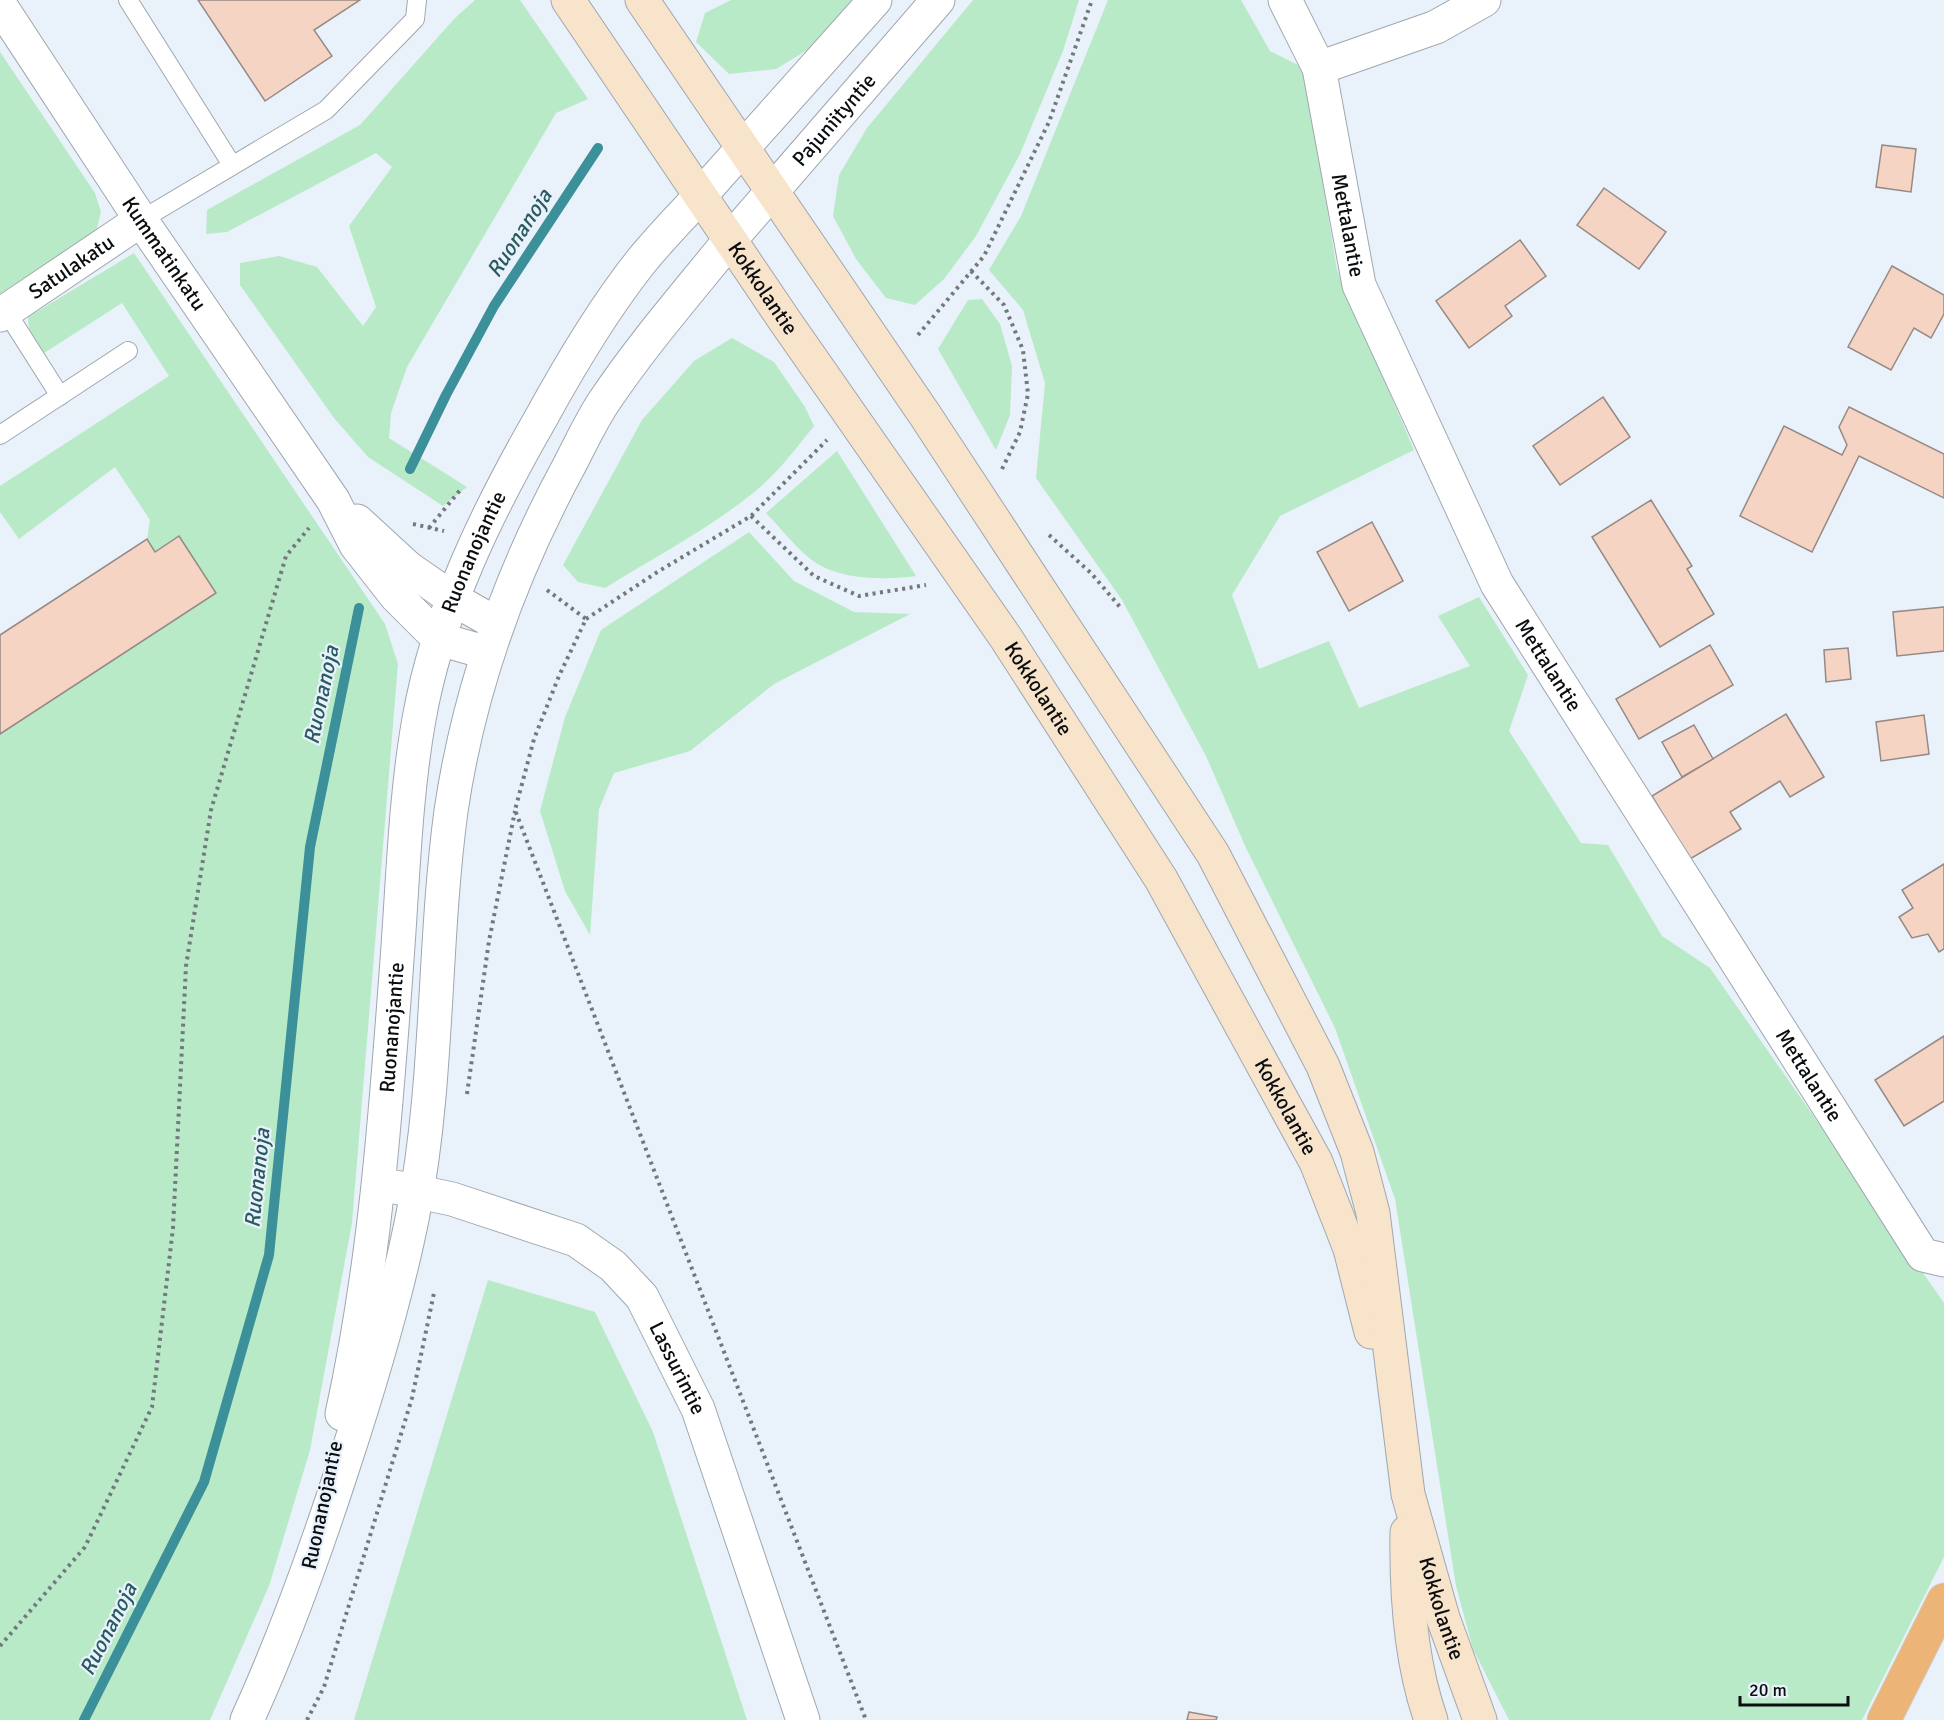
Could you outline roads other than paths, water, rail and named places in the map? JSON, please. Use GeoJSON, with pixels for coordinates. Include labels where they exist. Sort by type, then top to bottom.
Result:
{"type":"FeatureCollection","features":[{"type":"Feature","properties":{"kind":"highway"},"geometry":{"type":"LineString","coordinates":[[1884,1720],[1944,1599]]}},
{"type":"Feature","properties":{"kind":"main road","name":"Kokkolantie"},"geometry":{"type":"LineString","coordinates":[[568,0],[730,240],[1006,638],[1161,879],[1316,1162],[1350,1249],[1398,1435]]}},
{"type":"Feature","properties":{"kind":"main road","name":"Kokkolantie"},"geometry":{"type":"LineString","coordinates":[[642,0],[774,190],[1213,854],[1304,1026],[1323,1066],[1357,1152],[1373,1213],[1398,1435],[1408,1494],[1443,1618],[1480,1720]]}},
{"type":"Feature","properties":{"kind":"main road","name":"Kokkolantie"},"geometry":{"type":"LineString","coordinates":[[1408,1494],[1409,1612],[1424,1701],[1431,1720]]}},
{"type":"Feature","properties":{"kind":"street"},"geometry":{"type":"LineString","coordinates":[[700,196],[875,0]]}},
{"type":"Feature","properties":{"kind":"street","name":"Pajuniityntie"},"geometry":{"type":"LineString","coordinates":[[730,240],[938,0]]}},
{"type":"Feature","properties":{"kind":"street","name":"Mettalantie"},"geometry":{"type":"LineString","coordinates":[[1285,0],[1319,68],[1359,285],[1497,584],[1923,1255],[1944,1260]]}},
{"type":"Feature","properties":{"kind":"street"},"geometry":{"type":"LineString","coordinates":[[1319,68],[1436,27],[1484,0]]}},
{"type":"Feature","properties":{"kind":"street","name":"Kummatinkatu"},"geometry":{"type":"LineString","coordinates":[[0,5],[141,220],[333,500],[356,545],[396,596],[439,639],[493,639]]}},
{"type":"Feature","properties":{"kind":"street","name":"Ruonanojantie"},"geometry":{"type":"LineString","coordinates":[[306,1580],[344,1405],[363,1295],[378,1183],[407,816],[419,718],[439,639],[478,539],[511,471],[569,367],[639,264],[700,196]]}},
{"type":"Feature","properties":{"kind":"street","name":"Satulakatu"},"geometry":{"type":"LineString","coordinates":[[3,313],[141,220]]}},
{"type":"Feature","properties":{"kind":"street","name":"Ruonanojantie"},"geometry":{"type":"LineString","coordinates":[[306,1580],[371,1382],[416,1191],[428,1121],[452,810],[475,697],[493,639],[543,514],[602,405],[644,346],[730,240]]}},
{"type":"Feature","properties":{"kind":"street","name":"Kummatinkatu"},"geometry":{"type":"LineString","coordinates":[[333,500],[407,567],[453,599],[493,639]]}},
{"type":"Feature","properties":{"kind":"street","name":"Lassurintie"},"geometry":{"type":"LineString","coordinates":[[378,1183],[511,1217],[576,1240],[613,1266],[642,1297],[698,1409],[803,1720]]}},
{"type":"Feature","properties":{"kind":"street"},"geometry":{"type":"LineString","coordinates":[[247,1720],[306,1580]]}},
{"type":"Feature","properties":{"kind":"lane"},"geometry":{"type":"LineString","coordinates":[[128,0],[232,165]]}},
{"type":"Feature","properties":{"kind":"lane"},"geometry":{"type":"LineString","coordinates":[[141,220],[326,110],[415,19],[417,0]]}},
{"type":"Feature","properties":{"kind":"lane"},"geometry":{"type":"LineString","coordinates":[[3,313],[60,396]]}},
{"type":"Feature","properties":{"kind":"lane"},"geometry":{"type":"LineString","coordinates":[[0,435],[128,351]]}},
{"type":"Feature","properties":{"kind":"waterway","name":"Ruonanoja"},"geometry":{"type":"LineString","coordinates":[[410,469],[446,395],[494,306],[598,148]]}},
{"type":"Feature","properties":{"kind":"waterway","name":"Ruonanoja"},"geometry":{"type":"LineString","coordinates":[[84,1720],[204,1482],[269,1255],[310,847],[359,608]]}}]}
